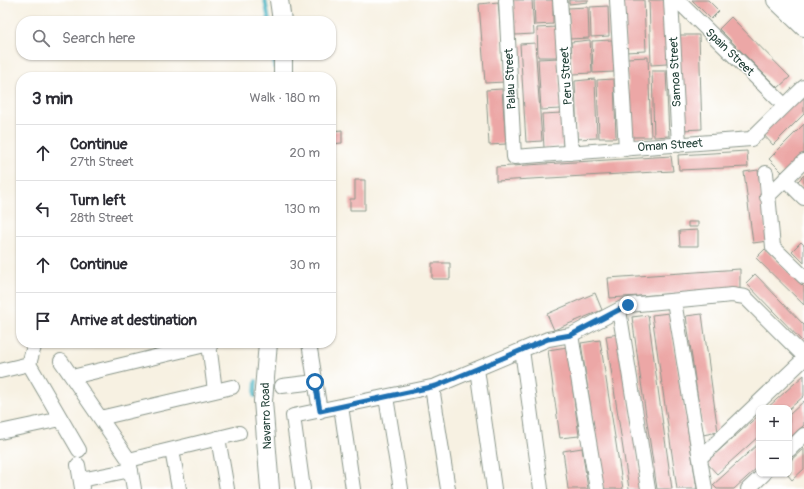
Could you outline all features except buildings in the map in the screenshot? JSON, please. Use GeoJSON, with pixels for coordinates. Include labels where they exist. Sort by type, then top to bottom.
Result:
{"type":"FeatureCollection","features":[{"type":"Feature","properties":{"kind":"street"},"geometry":{"type":"LineString","coordinates":[[279,0],[281,16]]}},
{"type":"Feature","properties":{"kind":"street","name":"Palau Street"},"geometry":{"type":"LineString","coordinates":[[506,0],[514,157]]}},
{"type":"Feature","properties":{"kind":"street","name":"Peru Street"},"geometry":{"type":"LineString","coordinates":[[560,0],[571,153]]}},
{"type":"Feature","properties":{"kind":"street"},"geometry":{"type":"LineString","coordinates":[[618,0],[626,149]]}},
{"type":"Feature","properties":{"kind":"street","name":"Samoa Street"},"geometry":{"type":"LineString","coordinates":[[671,0],[679,145]]}},
{"type":"Feature","properties":{"kind":"street","name":"Spain Street"},"geometry":{"type":"LineString","coordinates":[[677,0],[784,105]]}},
{"type":"Feature","properties":{"kind":"street"},"geometry":{"type":"LineString","coordinates":[[776,0],[804,27]]}},
{"type":"Feature","properties":{"kind":"street"},"geometry":{"type":"LineString","coordinates":[[794,0],[804,10]]}},
{"type":"Feature","properties":{"kind":"street"},"geometry":{"type":"LineString","coordinates":[[283,60],[283,72]]}},
{"type":"Feature","properties":{"kind":"street","name":"Oman Street"},"geometry":{"type":"LineString","coordinates":[[514,157],[751,139],[804,87]]}},
{"type":"Feature","properties":{"kind":"street"},"geometry":{"type":"LineString","coordinates":[[767,197],[804,161]]}},
{"type":"Feature","properties":{"kind":"street"},"geometry":{"type":"LineString","coordinates":[[766,173],[767,197],[773,247],[804,277]]}},
{"type":"Feature","properties":{"kind":"street"},"geometry":{"type":"LineString","coordinates":[[785,179],[804,198]]}},
{"type":"Feature","properties":{"kind":"street"},"geometry":{"type":"LineString","coordinates":[[303,489],[293,416],[432,387],[548,339],[571,335],[628,305],[732,296],[745,297],[804,356]]}},
{"type":"Feature","properties":{"kind":"street"},"geometry":{"type":"LineString","coordinates":[[674,301],[705,489]]}},
{"type":"Feature","properties":{"kind":"street"},"geometry":{"type":"LineString","coordinates":[[619,310],[648,489]]}},
{"type":"Feature","properties":{"kind":"street"},"geometry":{"type":"LineString","coordinates":[[571,335],[597,489]]}},
{"type":"Feature","properties":{"kind":"street"},"geometry":{"type":"LineString","coordinates":[[34,348],[30,364],[79,450]]}},
{"type":"Feature","properties":{"kind":"street"},"geometry":{"type":"LineString","coordinates":[[72,377],[192,348]]}},
{"type":"Feature","properties":{"kind":"street"},"geometry":{"type":"LineString","coordinates":[[210,348],[215,391]]}},
{"type":"Feature","properties":{"kind":"street","name":"Navarro Road"},"geometry":{"type":"LineString","coordinates":[[268,348],[263,401],[270,489]]}},
{"type":"Feature","properties":{"kind":"street"},"geometry":{"type":"LineString","coordinates":[[310,348],[320,411]]}},
{"type":"Feature","properties":{"kind":"street"},"geometry":{"type":"LineString","coordinates":[[522,350],[542,489]]}},
{"type":"Feature","properties":{"kind":"street"},"geometry":{"type":"LineString","coordinates":[[700,458],[804,360]]}},
{"type":"Feature","properties":{"kind":"street"},"geometry":{"type":"LineString","coordinates":[[61,361],[130,465],[134,489]]}},
{"type":"Feature","properties":{"kind":"street"},"geometry":{"type":"LineString","coordinates":[[0,371],[30,364]]}},
{"type":"Feature","properties":{"kind":"street"},"geometry":{"type":"LineString","coordinates":[[477,369],[494,489]]}},
{"type":"Feature","properties":{"kind":"street"},"geometry":{"type":"LineString","coordinates":[[282,386],[315,382]]}},
{"type":"Feature","properties":{"kind":"street"},"geometry":{"type":"LineString","coordinates":[[100,418],[232,387]]}},
{"type":"Feature","properties":{"kind":"street"},"geometry":{"type":"LineString","coordinates":[[432,387],[448,489]]}},
{"type":"Feature","properties":{"kind":"street"},"geometry":{"type":"LineString","coordinates":[[386,397],[400,489]]}},
{"type":"Feature","properties":{"kind":"street"},"geometry":{"type":"LineString","coordinates":[[341,406],[353,489]]}},
{"type":"Feature","properties":{"kind":"street"},"geometry":{"type":"LineString","coordinates":[[0,432],[61,419]]}},
{"type":"Feature","properties":{"kind":"street"},"geometry":{"type":"LineString","coordinates":[[78,465],[80,486],[130,465],[172,450],[240,433]]}},
{"type":"Feature","properties":{"kind":"street"},"geometry":{"type":"LineString","coordinates":[[792,447],[804,435]]}},
{"type":"Feature","properties":{"kind":"street"},"geometry":{"type":"LineString","coordinates":[[218,438],[227,489]]}},
{"type":"Feature","properties":{"kind":"street"},"geometry":{"type":"LineString","coordinates":[[172,450],[179,489]]}},
{"type":"Feature","properties":{"kind":"street"},"geometry":{"type":"LineString","coordinates":[[748,489],[761,477]]}},
{"type":"Feature","properties":{"kind":"waterway"},"geometry":{"type":"LineString","coordinates":[[265,0],[268,16]]}},
{"type":"Feature","properties":{"kind":"waterway"},"geometry":{"type":"LineString","coordinates":[[274,60],[274,67]]}},
{"type":"Feature","properties":{"kind":"waterway"},"geometry":{"type":"LineString","coordinates":[[255,396],[256,381]]}},
{"type":"Feature","properties":{"kind":"route"},"geometry":{"type":"LineString","coordinates":[[315,382],[320,411],[436,386],[548,339],[571,335],[628,305]]}}]}
